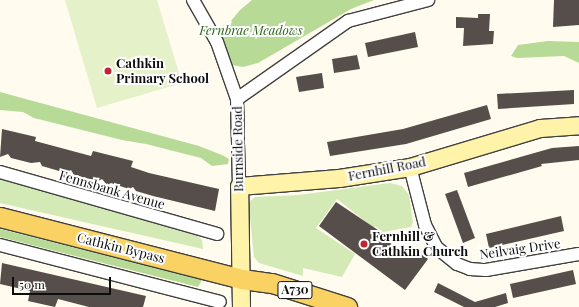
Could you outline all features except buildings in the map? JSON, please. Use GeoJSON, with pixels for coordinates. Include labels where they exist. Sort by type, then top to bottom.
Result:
{"type":"FeatureCollection","features":[{"type":"Feature","properties":{"kind":"main road","name":"Cathkin Bypass"},"geometry":{"type":"LineString","coordinates":[[0,218],[242,279]]}},
{"type":"Feature","properties":{"kind":"main road","name":"A730"},"geometry":{"type":"LineString","coordinates":[[242,279],[272,283],[347,307]]}},
{"type":"Feature","properties":{"kind":"street","name":"Burnside Road"},"geometry":{"type":"LineString","coordinates":[[193,0],[217,42],[237,99],[242,279],[241,307]]}},
{"type":"Feature","properties":{"kind":"street"},"geometry":{"type":"LineString","coordinates":[[237,99],[348,21],[428,0]]}},
{"type":"Feature","properties":{"kind":"street","name":"Fernhill Road"},"geometry":{"type":"LineString","coordinates":[[239,186],[340,178],[410,167],[540,128],[579,124]]}},
{"type":"Feature","properties":{"kind":"street","name":"Neilvaig Drive"},"geometry":{"type":"LineString","coordinates":[[410,167],[425,225],[436,247],[457,264],[470,269],[486,270],[579,254]]}},
{"type":"Feature","properties":{"kind":"street","name":"Fennsbank Avenue"},"geometry":{"type":"LineString","coordinates":[[0,172],[217,234]]}},
{"type":"Feature","properties":{"kind":"street"},"geometry":{"type":"LineString","coordinates":[[0,245],[220,302]]}},
{"type":"Feature","properties":{"kind":"green space"},"geometry":{"type":"Polygon","coordinates":[[[65,0],[157,0],[182,83],[97,108],[65,0]]]}},
{"type":"Feature","properties":{"kind":"green space","name":"Fernbrae Meadows"},"geometry":{"type":"Polygon","coordinates":[[[252,0],[374,0],[351,9],[258,63],[243,67],[232,65],[220,34],[240,10],[252,0]]]}},
{"type":"Feature","properties":{"kind":"green space"},"geometry":{"type":"Polygon","coordinates":[[[548,41],[579,42],[579,63],[564,56],[517,58],[511,56],[518,45],[548,41]]]}},
{"type":"Feature","properties":{"kind":"green space"},"geometry":{"type":"Polygon","coordinates":[[[0,92],[199,146],[229,159],[228,164],[212,166],[201,158],[34,118],[23,112],[0,110],[0,92]]]}},
{"type":"Feature","properties":{"kind":"green space"},"geometry":{"type":"Polygon","coordinates":[[[0,179],[198,236],[202,240],[203,249],[0,203],[0,179]]]}},
{"type":"Feature","properties":{"kind":"green space"},"geometry":{"type":"Polygon","coordinates":[[[390,183],[402,186],[409,195],[413,222],[411,227],[383,232],[375,226],[374,228],[337,199],[316,228],[355,254],[342,277],[303,268],[303,276],[259,263],[254,257],[249,208],[250,201],[255,197],[298,195],[390,183]]]}},
{"type":"Feature","properties":{"kind":"green space"},"geometry":{"type":"Polygon","coordinates":[[[0,229],[202,280],[198,287],[0,237],[0,229]]]}},
{"type":"Feature","properties":{"kind":"place","name":"Cathkin Primary School"},"geometry":{"type":"Point","coordinates":[108,71]}},
{"type":"Feature","properties":{"kind":"place","name":"Fernhill & Cathkin Church"},"geometry":{"type":"Point","coordinates":[364,244]}}]}
